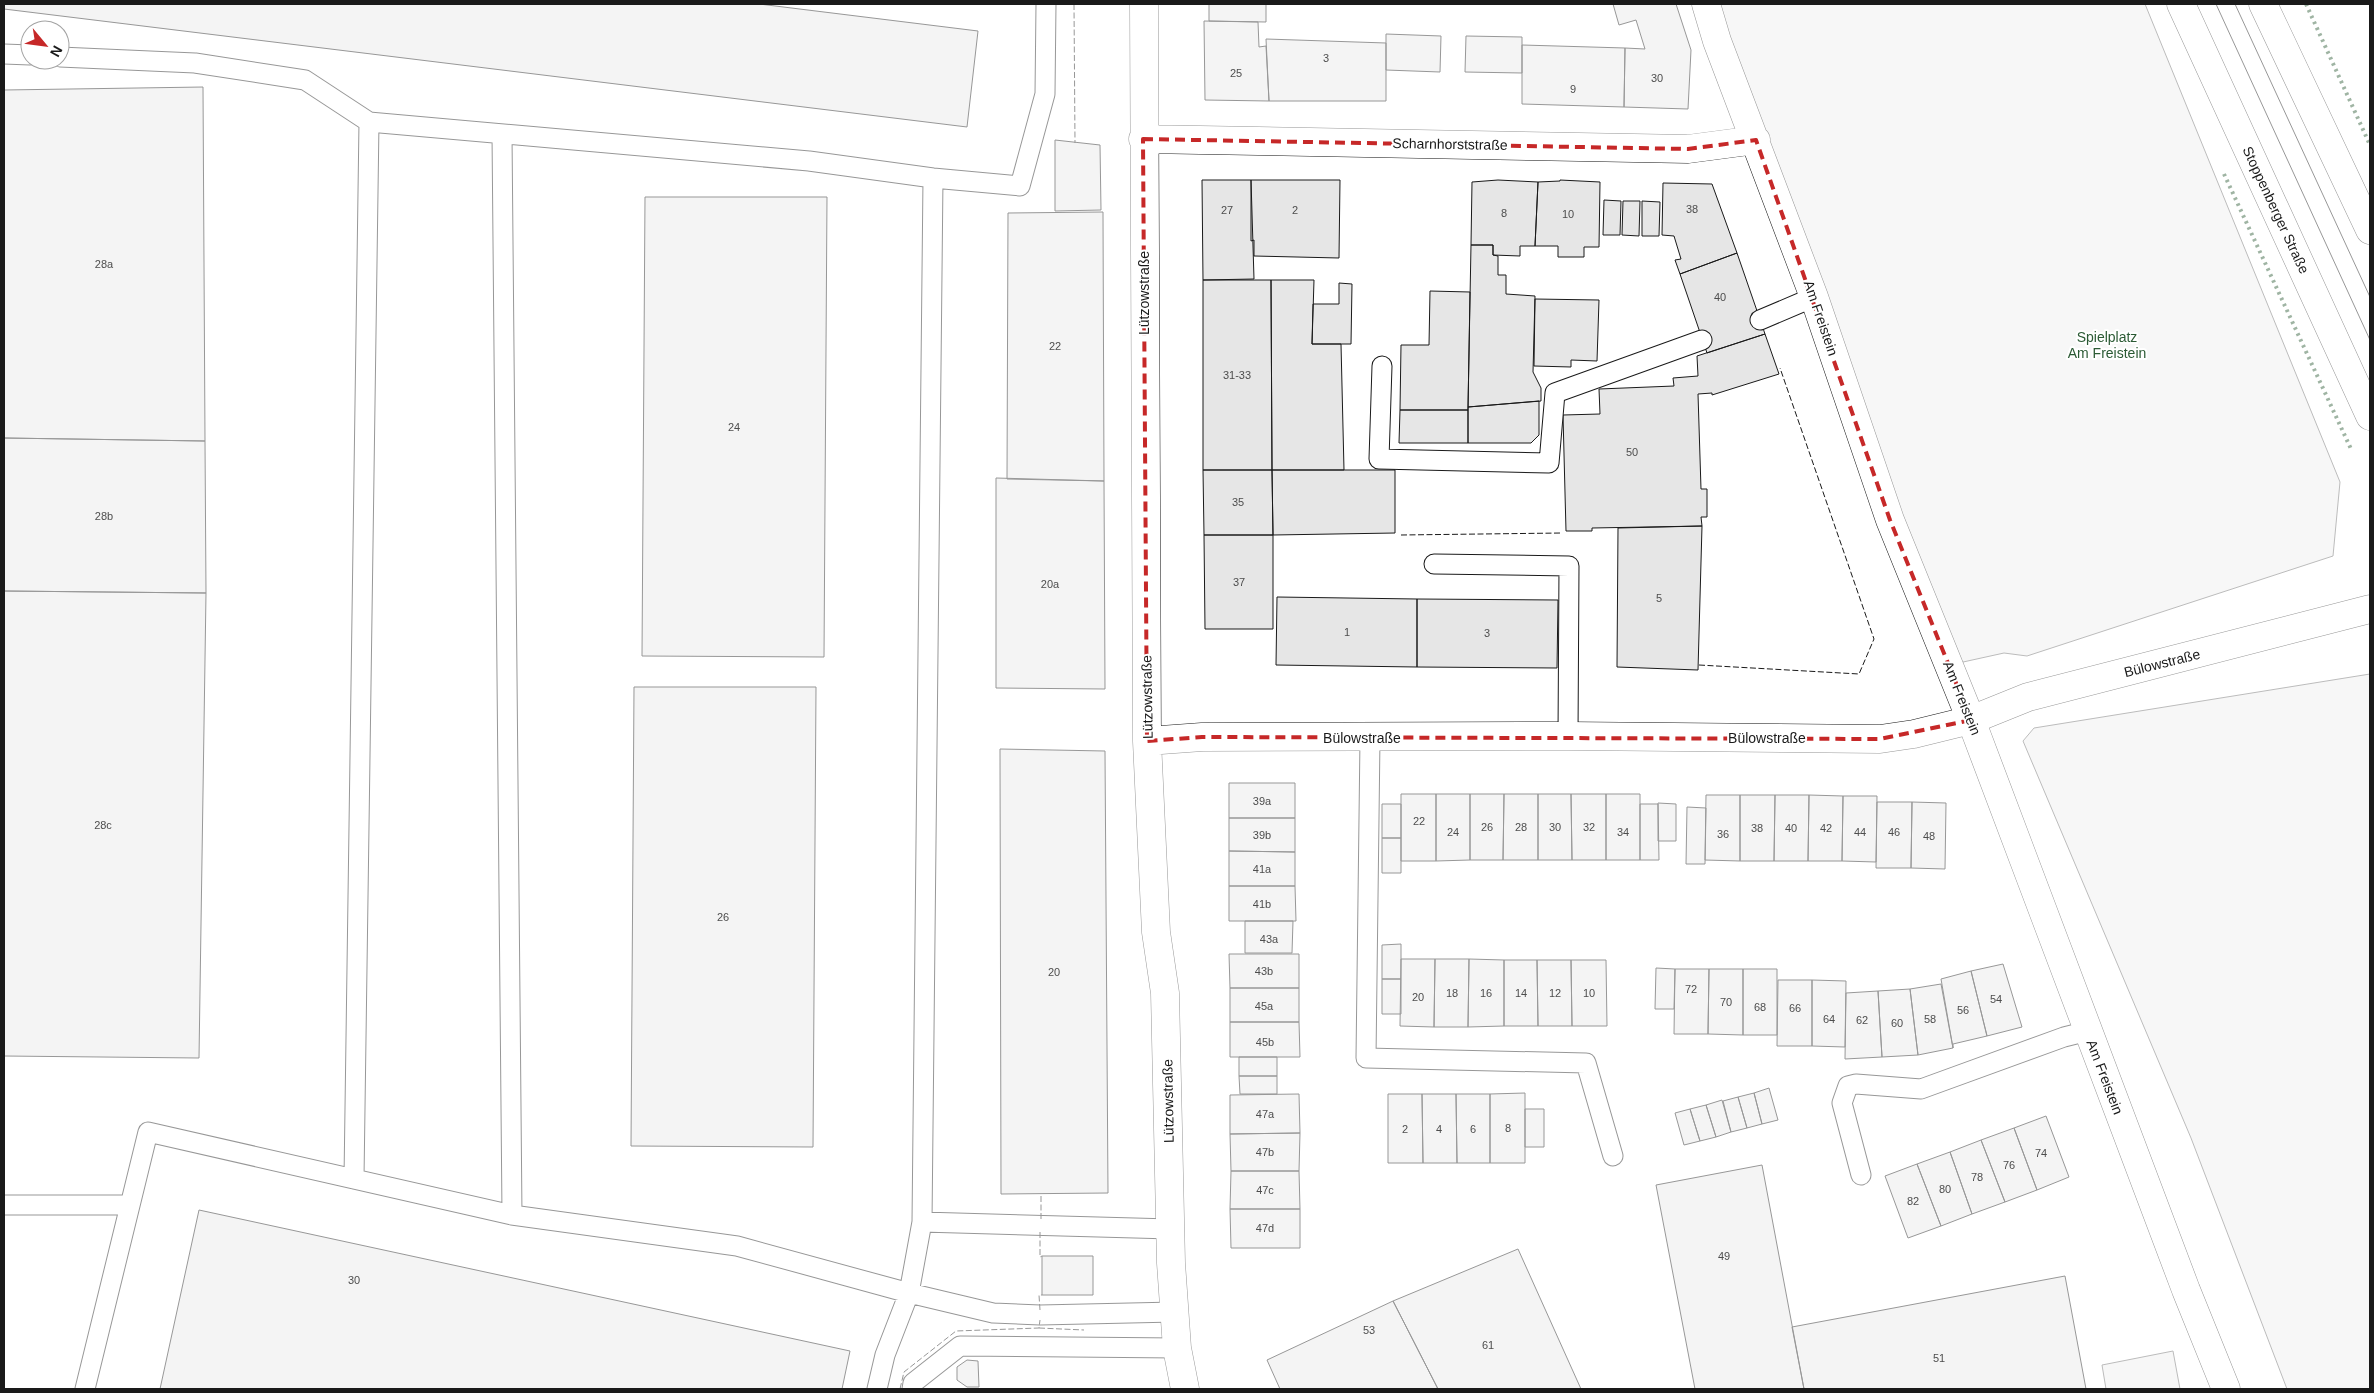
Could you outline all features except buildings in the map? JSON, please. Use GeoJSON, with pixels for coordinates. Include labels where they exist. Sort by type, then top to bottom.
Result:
{"type":"FeatureCollection","features":[{"type":"Feature","properties":{"kind":"street","name":"Lützowstraße"},"geometry":{"type":"LineString","coordinates":[[1144,4],[1143,139],[1147,741],[1156,932],[1166,993],[1171,1229],[1177,1348],[1185,1389]]}},
{"type":"Feature","properties":{"kind":"street","name":"Am Freistein"},"geometry":{"type":"LineString","coordinates":[[1706,4],[1717,41],[1814,297],[1890,520],[1971,720],[2226,1389]]}},
{"type":"Feature","properties":{"kind":"street","name":"Stoppenberger Straße"},"geometry":{"type":"LineString","coordinates":[[2181,4],[2370,416]]}},
{"type":"Feature","properties":{"kind":"street"},"geometry":{"type":"LineString","coordinates":[[2263,4],[2370,230]]}},
{"type":"Feature","properties":{"kind":"street","name":"Scharnhorststraße"},"geometry":{"type":"LineString","coordinates":[[1143,139],[1688,149],[1756,140]]}},
{"type":"Feature","properties":{"kind":"street","name":"Bülowstraße"},"geometry":{"type":"LineString","coordinates":[[1147,741],[1202,737],[1568,736],[1880,739],[1914,734],[1971,720],[2028,697],[2370,609]]}},
{"type":"Feature","properties":{"kind":"lane"},"geometry":{"type":"LineString","coordinates":[[70,57],[195,63],[305,80],[369,122],[810,160],[934,178],[1020,186],[1045,94],[1046,4]]}},
{"type":"Feature","properties":{"kind":"lane"},"geometry":{"type":"LineString","coordinates":[[4,54],[20,55]]}},
{"type":"Feature","properties":{"kind":"lane"},"geometry":{"type":"LineString","coordinates":[[354,1179],[369,122]]}},
{"type":"Feature","properties":{"kind":"lane"},"geometry":{"type":"LineString","coordinates":[[502,134],[512,1215]]}},
{"type":"Feature","properties":{"kind":"lane"},"geometry":{"type":"LineString","coordinates":[[877,1389],[885,1355],[909,1293],[922,1222],[934,178]]}},
{"type":"Feature","properties":{"kind":"lane"},"geometry":{"type":"LineString","coordinates":[[1760,320],[1814,297]]}},
{"type":"Feature","properties":{"kind":"lane"},"geometry":{"type":"LineString","coordinates":[[1382,366],[1379,459],[1549,462],[1554,393],[1702,340]]}},
{"type":"Feature","properties":{"kind":"lane"},"geometry":{"type":"LineString","coordinates":[[1434,564],[1569,566],[1568,736]]}},
{"type":"Feature","properties":{"kind":"lane"},"geometry":{"type":"LineString","coordinates":[[1370,738],[1366,1058],[1586,1063],[1612,1156]]}},
{"type":"Feature","properties":{"kind":"lane"},"geometry":{"type":"LineString","coordinates":[[1861,1175],[1842,1103],[1848,1086],[1856,1084],[1921,1089],[2064,1037],[2088,1031]]}},
{"type":"Feature","properties":{"kind":"lane"},"geometry":{"type":"LineString","coordinates":[[85,1389],[148,1132],[512,1215],[737,1246],[909,1293],[992,1313],[1040,1315],[1175,1312]]}},
{"type":"Feature","properties":{"kind":"lane"},"geometry":{"type":"LineString","coordinates":[[4,1205],[130,1205]]}},
{"type":"Feature","properties":{"kind":"lane"},"geometry":{"type":"LineString","coordinates":[[922,1222],[1171,1229]]}},
{"type":"Feature","properties":{"kind":"lane"},"geometry":{"type":"LineString","coordinates":[[912,1389],[913,1383],[960,1346],[1177,1348]]}},
{"type":"Feature","properties":{"kind":"highlighted area"},"geometry":{"type":"Polygon","coordinates":[[[1143,139],[1688,149],[1756,140],[1890,520],[1971,720],[1880,739],[1202,737],[1147,741],[1143,139]]]}},
{"type":"Feature","properties":{"kind":"shaded area"},"geometry":{"type":"Polygon","coordinates":[[[1711,4],[2145,4],[2340,482],[2333,556],[2027,656],[2004,653],[1954,664],[1711,4]]]}},
{"type":"Feature","properties":{"kind":"shaded area"},"geometry":{"type":"Polygon","coordinates":[[[2370,674],[2370,1389],[2287,1389],[2191,1138],[2023,741],[2034,728],[2370,674]]]}},
{"type":"Feature","properties":{"kind":"shaded area"},"geometry":{"type":"Polygon","coordinates":[[[2173,1351],[2180,1389],[2106,1389],[2102,1365],[2173,1351]]]}},
{"type":"Feature","properties":{"kind":"tram line"},"geometry":{"type":"LineString","coordinates":[[2216,4],[2370,340]]}},
{"type":"Feature","properties":{"kind":"tram line"},"geometry":{"type":"LineString","coordinates":[[2235,4],[2370,297]]}},
{"type":"Feature","properties":{"kind":"hedge"},"geometry":{"type":"LineString","coordinates":[[2306,4],[2370,145]]}},
{"type":"Feature","properties":{"kind":"hedge"},"geometry":{"type":"LineString","coordinates":[[2224,174],[2351,449]]}},
{"type":"Feature","properties":{"kind":"fence"},"geometry":{"type":"LineString","coordinates":[[1074,4],[1075,143]]}},
{"type":"Feature","properties":{"kind":"fence"},"geometry":{"type":"LineString","coordinates":[[1699,665],[1859,674],[1874,639],[1780,368]]}},
{"type":"Feature","properties":{"kind":"fence"},"geometry":{"type":"LineString","coordinates":[[1401,535],[1562,533]]}},
{"type":"Feature","properties":{"kind":"fence"},"geometry":{"type":"LineString","coordinates":[[1041,1194],[1041,1219]]}},
{"type":"Feature","properties":{"kind":"fence"},"geometry":{"type":"LineString","coordinates":[[1040,1232],[1040,1257],[1042,1256]]}},
{"type":"Feature","properties":{"kind":"fence"},"geometry":{"type":"LineString","coordinates":[[1040,1310],[1039,1295],[1042,1295]]}},
{"type":"Feature","properties":{"kind":"fence"},"geometry":{"type":"LineString","coordinates":[[900,1389],[904,1372],[956,1331],[1039,1328],[1040,1320]]}},
{"type":"Feature","properties":{"kind":"fence"},"geometry":{"type":"LineString","coordinates":[[1039,1328],[1084,1330]]}},
{"type":"Feature","properties":{"kind":"park label","name":"Spielplatz Am Freistein"},"geometry":{"type":"Point","coordinates":[2107,346]}}]}
